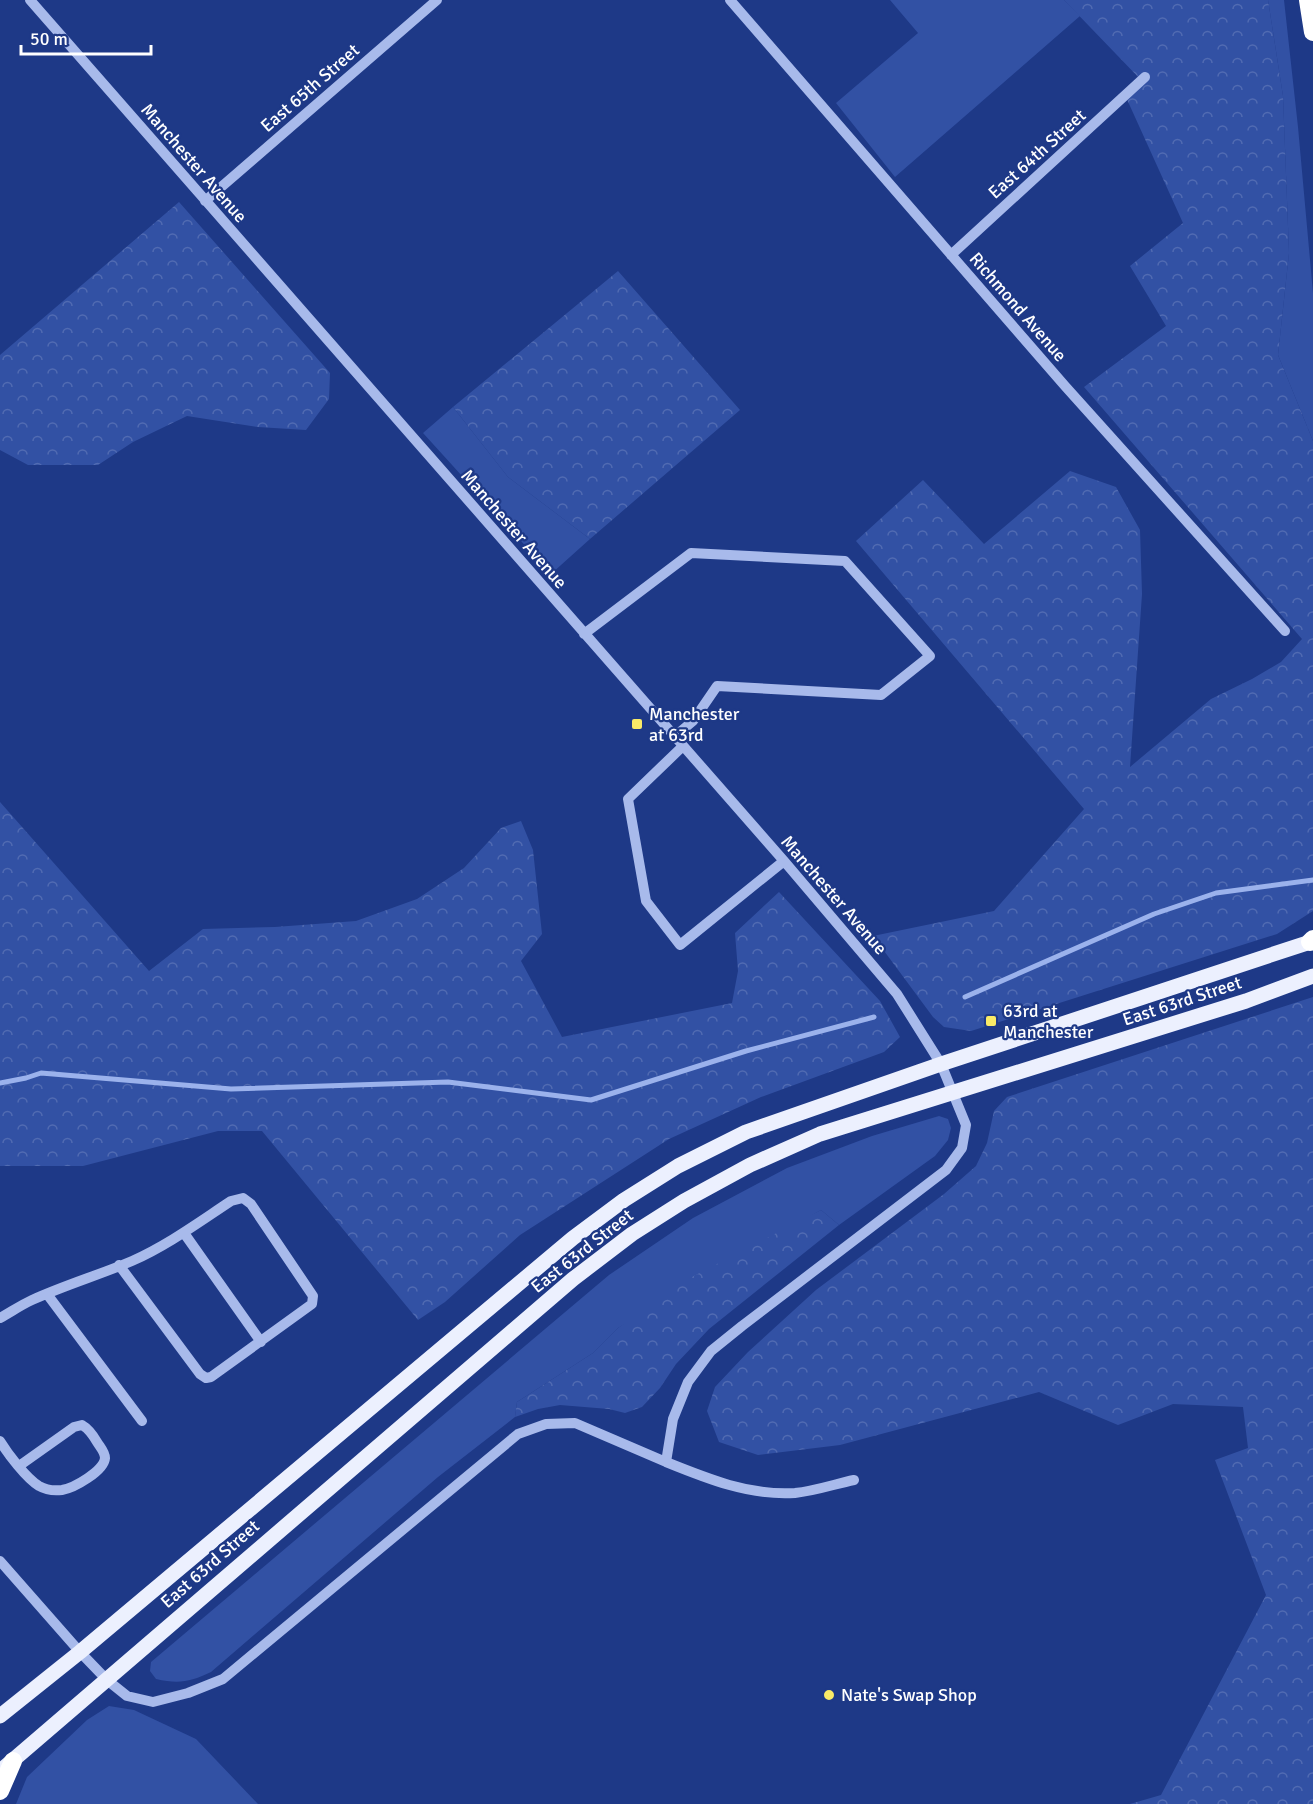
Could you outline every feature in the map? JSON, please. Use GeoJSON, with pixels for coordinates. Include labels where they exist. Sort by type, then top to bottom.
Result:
{"type":"FeatureCollection","features":[{"type":"Feature","properties":{"kind":"highway"},"geometry":{"type":"LineString","coordinates":[[1308,0],[1313,33]]}},
{"type":"Feature","properties":{"kind":"highway"},"geometry":{"type":"LineString","coordinates":[[0,1791],[6,1766]]}},
{"type":"Feature","properties":{"kind":"main road","name":"East 63rd Street"},"geometry":{"type":"LineString","coordinates":[[0,1716],[80,1652],[573,1238],[624,1200],[678,1166],[746,1132],[941,1064],[1312,941]]}},
{"type":"Feature","properties":{"kind":"main road","name":"East 63rd Street"},"geometry":{"type":"LineString","coordinates":[[6,1766],[573,1279],[632,1234],[684,1201],[750,1165],[820,1134],[1246,1001],[1313,976]]}},
{"type":"Feature","properties":{"kind":"street","name":"Manchester Avenue"},"geometry":{"type":"LineString","coordinates":[[30,0],[784,861],[897,994],[941,1064],[966,1125],[962,1148],[946,1170],[711,1351],[688,1382],[673,1419],[666,1462]]}},
{"type":"Feature","properties":{"kind":"street","name":"East 65th Street"},"geometry":{"type":"LineString","coordinates":[[205,201],[438,0]]}},
{"type":"Feature","properties":{"kind":"street","name":"Richmond Avenue"},"geometry":{"type":"LineString","coordinates":[[730,0],[1065,386],[1285,631]]}},
{"type":"Feature","properties":{"kind":"street","name":"East 64th Street"},"geometry":{"type":"LineString","coordinates":[[951,255],[1145,77]]}},
{"type":"Feature","properties":{"kind":"street"},"geometry":{"type":"LineString","coordinates":[[584,634],[691,553],[845,561],[930,656],[881,695],[717,686],[693,721],[674,736]]}},
{"type":"Feature","properties":{"kind":"street"},"geometry":{"type":"LineString","coordinates":[[683,746],[628,798],[646,901],[680,945],[784,861]]}},
{"type":"Feature","properties":{"kind":"street"},"geometry":{"type":"LineString","coordinates":[[0,1318],[30,1300],[119,1265],[171,1241],[231,1201],[243,1198],[251,1204],[313,1296],[312,1304],[211,1377],[206,1378],[200,1374],[119,1265]]}},
{"type":"Feature","properties":{"kind":"street"},"geometry":{"type":"LineString","coordinates":[[184,1233],[261,1342]]}},
{"type":"Feature","properties":{"kind":"street"},"geometry":{"type":"LineString","coordinates":[[47,1294],[142,1421]]}},
{"type":"Feature","properties":{"kind":"street"},"geometry":{"type":"LineString","coordinates":[[0,1560],[107,1680],[127,1696],[153,1702],[188,1693],[223,1679],[518,1434],[546,1424],[575,1423],[715,1482],[760,1492],[796,1493],[854,1480]]}},
{"type":"Feature","properties":{"kind":"street"},"geometry":{"type":"LineString","coordinates":[[0,1441],[19,1466],[38,1486],[48,1490],[63,1490],[80,1482],[101,1468],[105,1459],[104,1452],[88,1428],[82,1425],[74,1427],[19,1466]]}},
{"type":"Feature","properties":{"kind":"green space"},"geometry":{"type":"Polygon","coordinates":[[[890,0],[1064,0],[1080,16],[895,177],[836,103],[918,33],[890,0]]]}},
{"type":"Feature","properties":{"kind":"green space"},"geometry":{"type":"Polygon","coordinates":[[[1064,0],[1268,0],[1283,96],[1289,253],[1278,355],[1313,441],[1313,911],[1277,934],[971,1031],[944,1027],[933,1017],[873,936],[994,911],[1084,809],[856,541],[923,480],[984,544],[1070,471],[1116,487],[1140,530],[1142,594],[1130,767],[1211,699],[1281,662],[1302,639],[1084,387],[1166,326],[1130,266],[1183,223],[1125,95],[1142,81],[1064,0]]]}},
{"type":"Feature","properties":{"kind":"green space"},"geometry":{"type":"Polygon","coordinates":[[[1268,0],[1284,0],[1298,127],[1313,293],[1313,441],[1278,355],[1289,253],[1283,96],[1268,0]]]}},
{"type":"Feature","properties":{"kind":"green space"},"geometry":{"type":"Polygon","coordinates":[[[179,202],[330,373],[329,399],[306,430],[258,427],[187,416],[133,442],[98,465],[28,465],[0,450],[0,355],[179,202]]]}},
{"type":"Feature","properties":{"kind":"green space"},"geometry":{"type":"Polygon","coordinates":[[[618,271],[740,410],[590,539],[508,477],[453,407],[618,271]]]}},
{"type":"Feature","properties":{"kind":"green space"},"geometry":{"type":"Polygon","coordinates":[[[453,407],[508,477],[590,539],[551,574],[423,433],[453,407]]]}},
{"type":"Feature","properties":{"kind":"green space"},"geometry":{"type":"Polygon","coordinates":[[[0,802],[149,971],[203,929],[356,921],[417,899],[464,868],[501,828],[521,821],[533,850],[542,934],[521,961],[562,1037],[732,1003],[738,971],[735,933],[779,892],[880,1001],[900,1037],[884,1052],[761,1097],[669,1139],[520,1235],[445,1302],[418,1320],[262,1131],[218,1131],[83,1166],[0,1166],[0,802]]]}},
{"type":"Feature","properties":{"kind":"green space"},"geometry":{"type":"Polygon","coordinates":[[[1313,997],[1313,1804],[1130,1804],[1161,1795],[1266,1595],[1215,1460],[1248,1448],[1243,1407],[1173,1404],[1118,1425],[1039,1392],[840,1445],[758,1455],[719,1442],[707,1411],[715,1387],[748,1352],[816,1290],[944,1194],[976,1166],[987,1143],[994,1111],[1007,1097],[1313,997]]]}},
{"type":"Feature","properties":{"kind":"green space"},"geometry":{"type":"Polygon","coordinates":[[[939,1116],[948,1119],[951,1128],[948,1140],[935,1156],[839,1225],[821,1210],[618,1328],[593,1353],[517,1402],[515,1417],[438,1477],[211,1672],[178,1682],[156,1679],[150,1671],[151,1662],[609,1275],[693,1218],[787,1168],[872,1136],[939,1116]]]}},
{"type":"Feature","properties":{"kind":"green space"},"geometry":{"type":"Polygon","coordinates":[[[821,1210],[839,1225],[709,1329],[676,1364],[660,1388],[642,1407],[625,1413],[609,1409],[560,1405],[538,1409],[515,1417],[517,1402],[593,1353],[618,1328],[688,1279],[821,1210]]]}},
{"type":"Feature","properties":{"kind":"green space"},"geometry":{"type":"Polygon","coordinates":[[[109,1706],[134,1710],[196,1739],[258,1804],[16,1804],[27,1777],[87,1720],[109,1706]]]}},
{"type":"Feature","properties":{"kind":"waterway"},"geometry":{"type":"LineString","coordinates":[[965,997],[1154,914],[1216,893],[1313,880]]}},
{"type":"Feature","properties":{"kind":"waterway"},"geometry":{"type":"LineString","coordinates":[[0,1083],[41,1073],[231,1089],[448,1082],[591,1100],[746,1051],[874,1017]]}},
{"type":"Feature","properties":{"kind":"place","name":"Manchester at 63rd"},"geometry":{"type":"Point","coordinates":[637,724]}},
{"type":"Feature","properties":{"kind":"place","name":"63rd at Manchester"},"geometry":{"type":"Point","coordinates":[991,1021]}},
{"type":"Feature","properties":{"kind":"place","name":"Nate's Swap Shop"},"geometry":{"type":"Point","coordinates":[829,1695]}}]}
